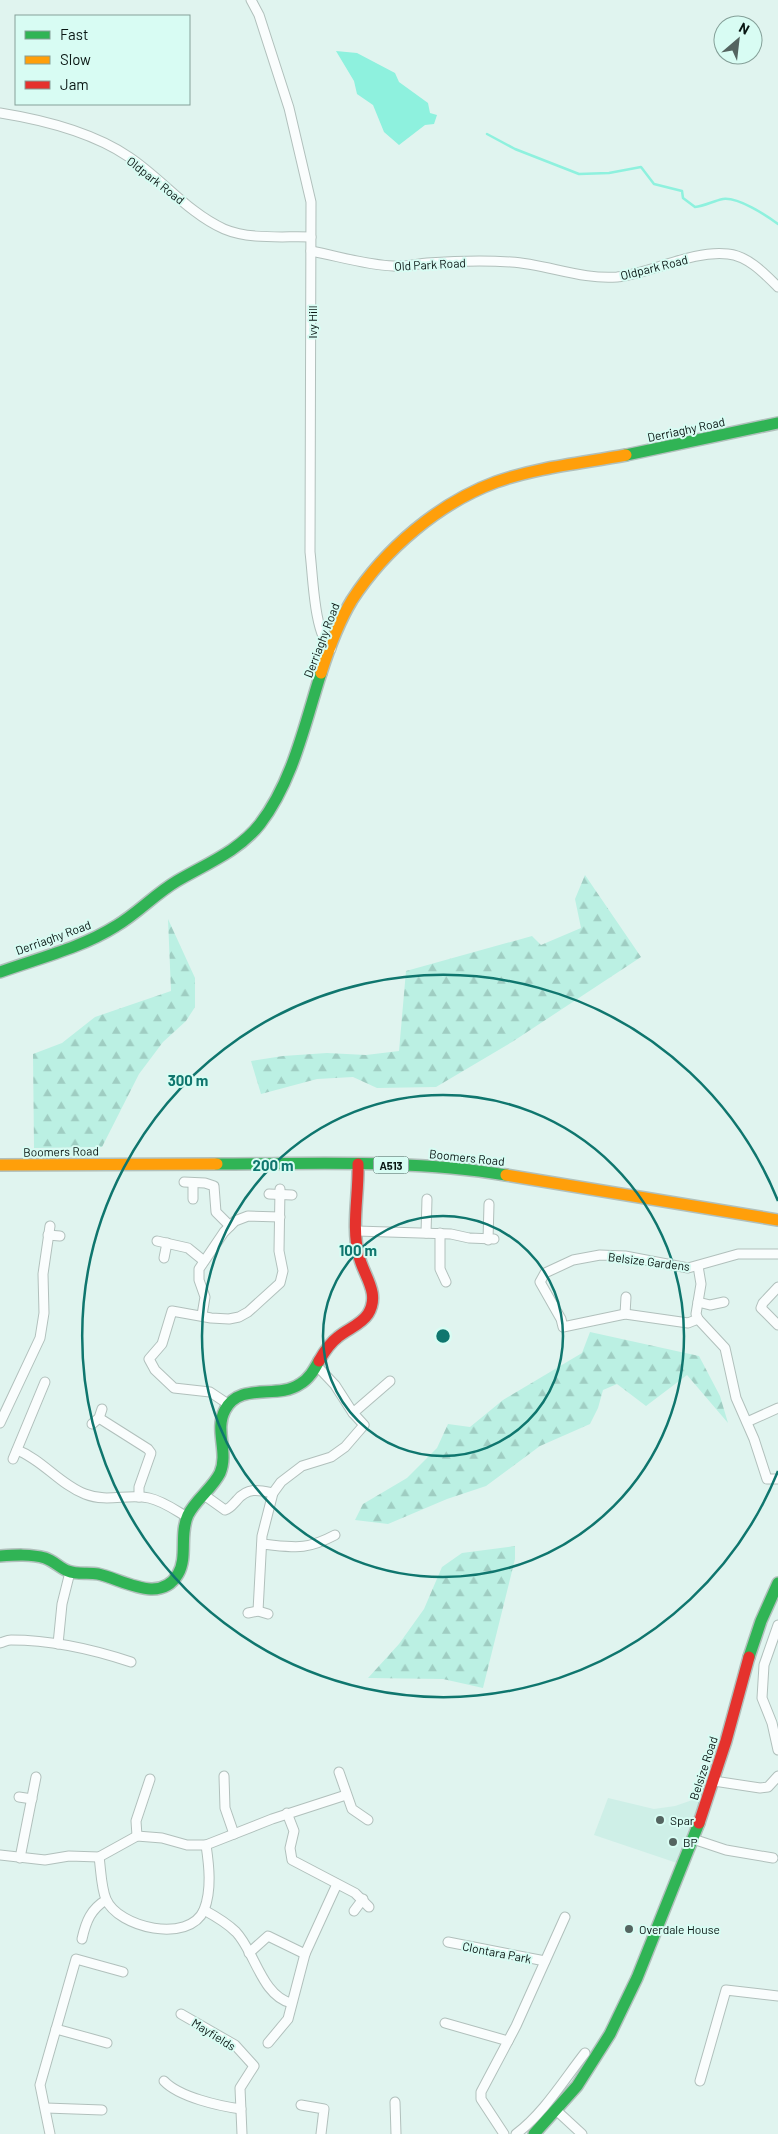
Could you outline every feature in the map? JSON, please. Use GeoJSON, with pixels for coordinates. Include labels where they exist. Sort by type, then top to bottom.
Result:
{"type":"FeatureCollection","features":[{"type":"Feature","properties":{"kind":"street","name":"Ivy Hill"},"geometry":{"type":"LineString","coordinates":[[251,0],[266,35],[292,122],[311,202],[310,552],[315,598],[323,637],[331,649]]}},
{"type":"Feature","properties":{"kind":"street","name":"Oldpark Road"},"geometry":{"type":"LineString","coordinates":[[0,113],[32,118],[100,142],[129,157],[199,214],[224,229],[271,237],[311,237]]}},
{"type":"Feature","properties":{"kind":"street","name":"Old Park Road"},"geometry":{"type":"LineString","coordinates":[[311,251],[395,266],[459,261],[520,263]]}},
{"type":"Feature","properties":{"kind":"street","name":"Oldpark Road"},"geometry":{"type":"LineString","coordinates":[[520,263],[595,276],[616,277],[698,257],[729,254],[750,262],[778,287]]}},
{"type":"Feature","properties":{"kind":"street","name":"Derriaghy Road"},"geometry":{"type":"LineString","coordinates":[[0,972],[98,935],[117,925],[158,894],[214,861],[246,839],[260,824],[286,780],[331,649],[350,602],[366,581],[430,519],[472,491],[515,474],[650,451],[778,423]]}},
{"type":"Feature","properties":{"kind":"street","name":"Boomers Road"},"geometry":{"type":"LineString","coordinates":[[0,1165],[358,1164],[478,1170],[778,1220]]}},
{"type":"Feature","properties":{"kind":"street"},"geometry":{"type":"LineString","coordinates":[[0,1556],[24,1555],[48,1558],[60,1568],[70,1572],[78,1574],[92,1573],[146,1589],[167,1584],[177,1576],[182,1564],[183,1531],[186,1517],[218,1478],[224,1464],[220,1423],[228,1404],[248,1393],[283,1391],[298,1386],[310,1376],[333,1340],[361,1321],[372,1304],[373,1289],[359,1259],[357,1231],[358,1164]]}},
{"type":"Feature","properties":{"kind":"street"},"geometry":{"type":"LineString","coordinates":[[192,1198],[189,1182],[205,1183],[214,1186],[216,1212],[230,1226]]}},
{"type":"Feature","properties":{"kind":"street"},"geometry":{"type":"LineString","coordinates":[[228,1404],[210,1392],[174,1388],[149,1362],[150,1356],[162,1344],[166,1336],[172,1310],[229,1319],[248,1312],[280,1283],[283,1271],[279,1251],[280,1192]]}},
{"type":"Feature","properties":{"kind":"street"},"geometry":{"type":"LineString","coordinates":[[269,1194],[280,1192],[292,1195]]}},
{"type":"Feature","properties":{"kind":"street"},"geometry":{"type":"LineString","coordinates":[[426,1233],[427,1199]]}},
{"type":"Feature","properties":{"kind":"street"},"geometry":{"type":"LineString","coordinates":[[357,1231],[440,1233],[491,1240],[484,1216],[489,1204]]}},
{"type":"Feature","properties":{"kind":"street"},"geometry":{"type":"LineString","coordinates":[[202,1315],[205,1297],[199,1269],[230,1226],[234,1221],[248,1216],[280,1217]]}},
{"type":"Feature","properties":{"kind":"street"},"geometry":{"type":"LineString","coordinates":[[0,1423],[40,1338],[44,1313],[43,1274],[49,1231],[60,1236]]}},
{"type":"Feature","properties":{"kind":"street"},"geometry":{"type":"LineString","coordinates":[[440,1233],[440,1269],[446,1282]]}},
{"type":"Feature","properties":{"kind":"street"},"geometry":{"type":"LineString","coordinates":[[156,1241],[192,1250],[204,1261]]}},
{"type":"Feature","properties":{"kind":"street"},"geometry":{"type":"LineString","coordinates":[[164,1258],[167,1243]]}},
{"type":"Feature","properties":{"kind":"street","name":"Belsize Gardens"},"geometry":{"type":"LineString","coordinates":[[625,1314],[563,1327],[561,1319],[540,1282],[545,1273],[573,1260],[600,1255],[625,1256],[688,1268],[738,1254],[778,1254]]}},
{"type":"Feature","properties":{"kind":"street","name":"Belsize Gardens"},"geometry":{"type":"LineString","coordinates":[[698,1266],[701,1284],[698,1319]]}},
{"type":"Feature","properties":{"kind":"street"},"geometry":{"type":"LineString","coordinates":[[778,1287],[761,1308],[778,1325]]}},
{"type":"Feature","properties":{"kind":"street"},"geometry":{"type":"LineString","coordinates":[[626,1297],[625,1314],[688,1323],[698,1319],[725,1348],[736,1398],[747,1422],[767,1479],[778,1479]]}},
{"type":"Feature","properties":{"kind":"street"},"geometry":{"type":"LineString","coordinates":[[698,1302],[710,1305],[724,1302]]}},
{"type":"Feature","properties":{"kind":"street"},"geometry":{"type":"LineString","coordinates":[[258,1611],[262,1544],[274,1493],[281,1482],[302,1466],[331,1457],[345,1447],[364,1425],[353,1413],[335,1385],[316,1366]]}},
{"type":"Feature","properties":{"kind":"street"},"geometry":{"type":"LineString","coordinates":[[353,1413],[390,1381]]}},
{"type":"Feature","properties":{"kind":"street"},"geometry":{"type":"LineString","coordinates":[[13,1459],[45,1382]]}},
{"type":"Feature","properties":{"kind":"street"},"geometry":{"type":"LineString","coordinates":[[747,1422],[778,1408]]}},
{"type":"Feature","properties":{"kind":"street"},"geometry":{"type":"LineString","coordinates":[[98,1417],[148,1450],[151,1454],[139,1487],[138,1497]]}},
{"type":"Feature","properties":{"kind":"street"},"geometry":{"type":"LineString","coordinates":[[17,1450],[38,1460],[67,1484],[82,1493],[98,1498],[138,1497],[160,1501],[186,1517]]}},
{"type":"Feature","properties":{"kind":"street"},"geometry":{"type":"LineString","coordinates":[[204,1495],[225,1510],[230,1508],[239,1497],[254,1489],[274,1493]]}},
{"type":"Feature","properties":{"kind":"street"},"geometry":{"type":"LineString","coordinates":[[262,1544],[301,1548],[317,1544],[335,1535]]}},
{"type":"Feature","properties":{"kind":"street"},"geometry":{"type":"LineString","coordinates":[[58,1644],[62,1604],[70,1572]]}},
{"type":"Feature","properties":{"kind":"street","name":"Belsize Road"},"geometry":{"type":"LineString","coordinates":[[534,2134],[557,2111],[586,2076],[612,2034],[693,1839],[714,1781],[752,1648],[778,1583]]}},
{"type":"Feature","properties":{"kind":"street"},"geometry":{"type":"LineString","coordinates":[[248,1613],[258,1611],[268,1614]]}},
{"type":"Feature","properties":{"kind":"street"},"geometry":{"type":"LineString","coordinates":[[778,1625],[764,1666],[762,1698],[772,1723],[778,1750]]}},
{"type":"Feature","properties":{"kind":"street"},"geometry":{"type":"LineString","coordinates":[[0,1643],[8,1640],[58,1644],[98,1651],[131,1662]]}},
{"type":"Feature","properties":{"kind":"street"},"geometry":{"type":"LineString","coordinates":[[339,1772],[352,1809],[368,1820]]}},
{"type":"Feature","properties":{"kind":"street"},"geometry":{"type":"LineString","coordinates":[[224,1776],[228,1797],[224,1808],[234,1834]]}},
{"type":"Feature","properties":{"kind":"street"},"geometry":{"type":"LineString","coordinates":[[714,1781],[760,1788],[768,1787],[778,1776]]}},
{"type":"Feature","properties":{"kind":"street"},"geometry":{"type":"LineString","coordinates":[[20,1858],[36,1777]]}},
{"type":"Feature","properties":{"kind":"street"},"geometry":{"type":"LineString","coordinates":[[137,1836],[136,1821],[145,1784]]}},
{"type":"Feature","properties":{"kind":"street"},"geometry":{"type":"LineString","coordinates":[[0,1855],[45,1860],[70,1856],[99,1857],[137,1836],[162,1838],[187,1845],[206,1845],[287,1814],[346,1795]]}},
{"type":"Feature","properties":{"kind":"street"},"geometry":{"type":"LineString","coordinates":[[19,1796],[32,1799]]}},
{"type":"Feature","properties":{"kind":"street"},"geometry":{"type":"LineString","coordinates":[[287,1814],[294,1831],[290,1848],[292,1860],[363,1899],[369,1907]]}},
{"type":"Feature","properties":{"kind":"street"},"geometry":{"type":"LineString","coordinates":[[693,1839],[726,1850],[773,1858]]}},
{"type":"Feature","properties":{"kind":"street"},"geometry":{"type":"LineString","coordinates":[[99,1857],[106,1900],[124,1919],[162,1929],[178,1929],[194,1922],[204,1910],[210,1867],[206,1845]]}},
{"type":"Feature","properties":{"kind":"street"},"geometry":{"type":"LineString","coordinates":[[272,2042],[288,2019],[305,1954],[338,1884]]}},
{"type":"Feature","properties":{"kind":"street"},"geometry":{"type":"LineString","coordinates":[[354,1911],[363,1899]]}},
{"type":"Feature","properties":{"kind":"street"},"geometry":{"type":"LineString","coordinates":[[82,1938],[85,1924],[95,1907],[106,1900]]}},
{"type":"Feature","properties":{"kind":"street"},"geometry":{"type":"LineString","coordinates":[[204,1910],[220,1919],[236,1932],[272,1990],[282,2001],[291,2003]]}},
{"type":"Feature","properties":{"kind":"street","name":"Clontara Park"},"geometry":{"type":"LineString","coordinates":[[503,2134],[481,2099],[481,2092],[508,2041],[566,1917]]}},
{"type":"Feature","properties":{"kind":"street"},"geometry":{"type":"LineString","coordinates":[[249,1953],[268,1936],[305,1954]]}},
{"type":"Feature","properties":{"kind":"street","name":"Clontara Park"},"geometry":{"type":"LineString","coordinates":[[448,1942],[545,1961]]}},
{"type":"Feature","properties":{"kind":"street"},"geometry":{"type":"LineString","coordinates":[[50,2134],[40,2085],[76,1959],[123,1972]]}},
{"type":"Feature","properties":{"kind":"street"},"geometry":{"type":"LineString","coordinates":[[700,2081],[726,1990],[778,1996]]}},
{"type":"Feature","properties":{"kind":"street","name":"Mayfields"},"geometry":{"type":"LineString","coordinates":[[181,2014],[235,2045],[254,2066],[240,2088],[242,2134]]}},
{"type":"Feature","properties":{"kind":"street"},"geometry":{"type":"LineString","coordinates":[[445,2023],[508,2041]]}},
{"type":"Feature","properties":{"kind":"street"},"geometry":{"type":"LineString","coordinates":[[56,2030],[107,2043]]}},
{"type":"Feature","properties":{"kind":"street"},"geometry":{"type":"LineString","coordinates":[[516,2134],[528,2125],[541,2110],[584,2053]]}},
{"type":"Feature","properties":{"kind":"street"},"geometry":{"type":"LineString","coordinates":[[164,2081],[172,2089],[221,2107],[241,2109]]}},
{"type":"Feature","properties":{"kind":"street"},"geometry":{"type":"LineString","coordinates":[[395,2102],[396,2134]]}},
{"type":"Feature","properties":{"kind":"street"},"geometry":{"type":"LineString","coordinates":[[301,2105],[324,2109],[321,2134]]}},
{"type":"Feature","properties":{"kind":"street"},"geometry":{"type":"LineString","coordinates":[[46,2108],[102,2110]]}},
{"type":"Feature","properties":{"kind":"street"},"geometry":{"type":"LineString","coordinates":[[557,2111],[582,2134]]}},
{"type":"Feature","properties":{"kind":"shaded area"},"geometry":{"type":"Polygon","coordinates":[[[336,51],[357,53],[395,73],[399,82],[428,103],[430,113],[437,115],[434,124],[425,125],[399,145],[384,132],[373,105],[357,94],[354,81],[336,51]]]}},
{"type":"Feature","properties":{"kind":"shaded area"},"geometry":{"type":"Polygon","coordinates":[[[701,1797],[677,1863],[594,1835],[608,1798],[654,1809],[675,1806],[701,1797]]]}},
{"type":"Feature","properties":{"kind":"green space"},"geometry":{"type":"Polygon","coordinates":[[[585,875],[641,957],[512,1042],[436,1087],[377,1088],[353,1077],[317,1079],[261,1094],[251,1061],[283,1056],[327,1053],[366,1055],[399,1051],[406,971],[532,936],[541,945],[581,928],[575,899],[585,875]]]}},
{"type":"Feature","properties":{"kind":"green space"},"geometry":{"type":"Polygon","coordinates":[[[168,919],[195,978],[195,1007],[186,1021],[163,1042],[139,1074],[102,1147],[34,1148],[33,1054],[62,1043],[95,1017],[171,991],[168,919]]]}},
{"type":"Feature","properties":{"kind":"green space"},"geometry":{"type":"Polygon","coordinates":[[[590,1332],[699,1356],[720,1396],[728,1423],[687,1375],[646,1406],[617,1384],[603,1390],[598,1408],[590,1424],[540,1446],[486,1486],[447,1499],[388,1524],[355,1520],[363,1504],[407,1478],[437,1448],[448,1424],[470,1427],[503,1400],[582,1353],[590,1332]]]}},
{"type":"Feature","properties":{"kind":"green space"},"geometry":{"type":"Polygon","coordinates":[[[515,1546],[515,1559],[483,1688],[443,1679],[368,1678],[399,1644],[424,1609],[442,1567],[462,1553],[515,1546]]]}},
{"type":"Feature","properties":{"kind":"waterway"},"geometry":{"type":"LineString","coordinates":[[487,134],[515,149],[579,174],[609,173],[641,167],[654,184],[682,191],[683,198],[695,207],[729,199],[752,207],[778,224]]}},
{"type":"Feature","properties":{"kind":"traffic: fast"},"geometry":{"type":"LineString","coordinates":[[626,455],[778,423]]}},
{"type":"Feature","properties":{"kind":"traffic: fast"},"geometry":{"type":"LineString","coordinates":[[0,972],[74,947],[103,934],[124,921],[169,886],[222,856],[252,834],[271,807],[290,771],[321,673]]}},
{"type":"Feature","properties":{"kind":"traffic: fast"},"geometry":{"type":"LineString","coordinates":[[217,1164],[398,1164],[506,1175]]}},
{"type":"Feature","properties":{"kind":"traffic: fast"},"geometry":{"type":"LineString","coordinates":[[0,1556],[23,1555],[40,1557],[48,1559],[65,1570],[98,1574],[140,1588],[161,1588],[170,1583],[178,1574],[183,1560],[184,1530],[188,1515],[220,1473],[223,1457],[221,1425],[225,1410],[232,1401],[249,1393],[291,1389],[309,1377],[319,1361]]}},
{"type":"Feature","properties":{"kind":"traffic: fast"},"geometry":{"type":"LineString","coordinates":[[749,1657],[761,1621],[778,1583]]}},
{"type":"Feature","properties":{"kind":"traffic: fast"},"geometry":{"type":"LineString","coordinates":[[534,2134],[577,2086],[610,2034],[637,1978],[699,1823]]}},
{"type":"Feature","properties":{"kind":"traffic: slow"},"geometry":{"type":"LineString","coordinates":[[321,673],[342,618],[365,581],[397,546],[434,515],[454,502],[496,482],[544,469],[626,455]]}},
{"type":"Feature","properties":{"kind":"traffic: slow"},"geometry":{"type":"LineString","coordinates":[[0,1165],[217,1164]]}},
{"type":"Feature","properties":{"kind":"traffic: slow"},"geometry":{"type":"LineString","coordinates":[[506,1175],[778,1220]]}},
{"type":"Feature","properties":{"kind":"traffic: jam"},"geometry":{"type":"LineString","coordinates":[[319,1361],[332,1342],[362,1321],[372,1306],[372,1291],[361,1263],[357,1245],[355,1222],[358,1164]]}},
{"type":"Feature","properties":{"kind":"traffic: jam"},"geometry":{"type":"LineString","coordinates":[[699,1823],[726,1741],[749,1657]]}},
{"type":"Feature","properties":{"kind":"place","name":"Spar"},"geometry":{"type":"Point","coordinates":[660,1820]}},
{"type":"Feature","properties":{"kind":"place","name":"BP"},"geometry":{"type":"Point","coordinates":[673,1842]}},
{"type":"Feature","properties":{"kind":"place","name":"Overdale House"},"geometry":{"type":"Point","coordinates":[629,1929]}}]}
